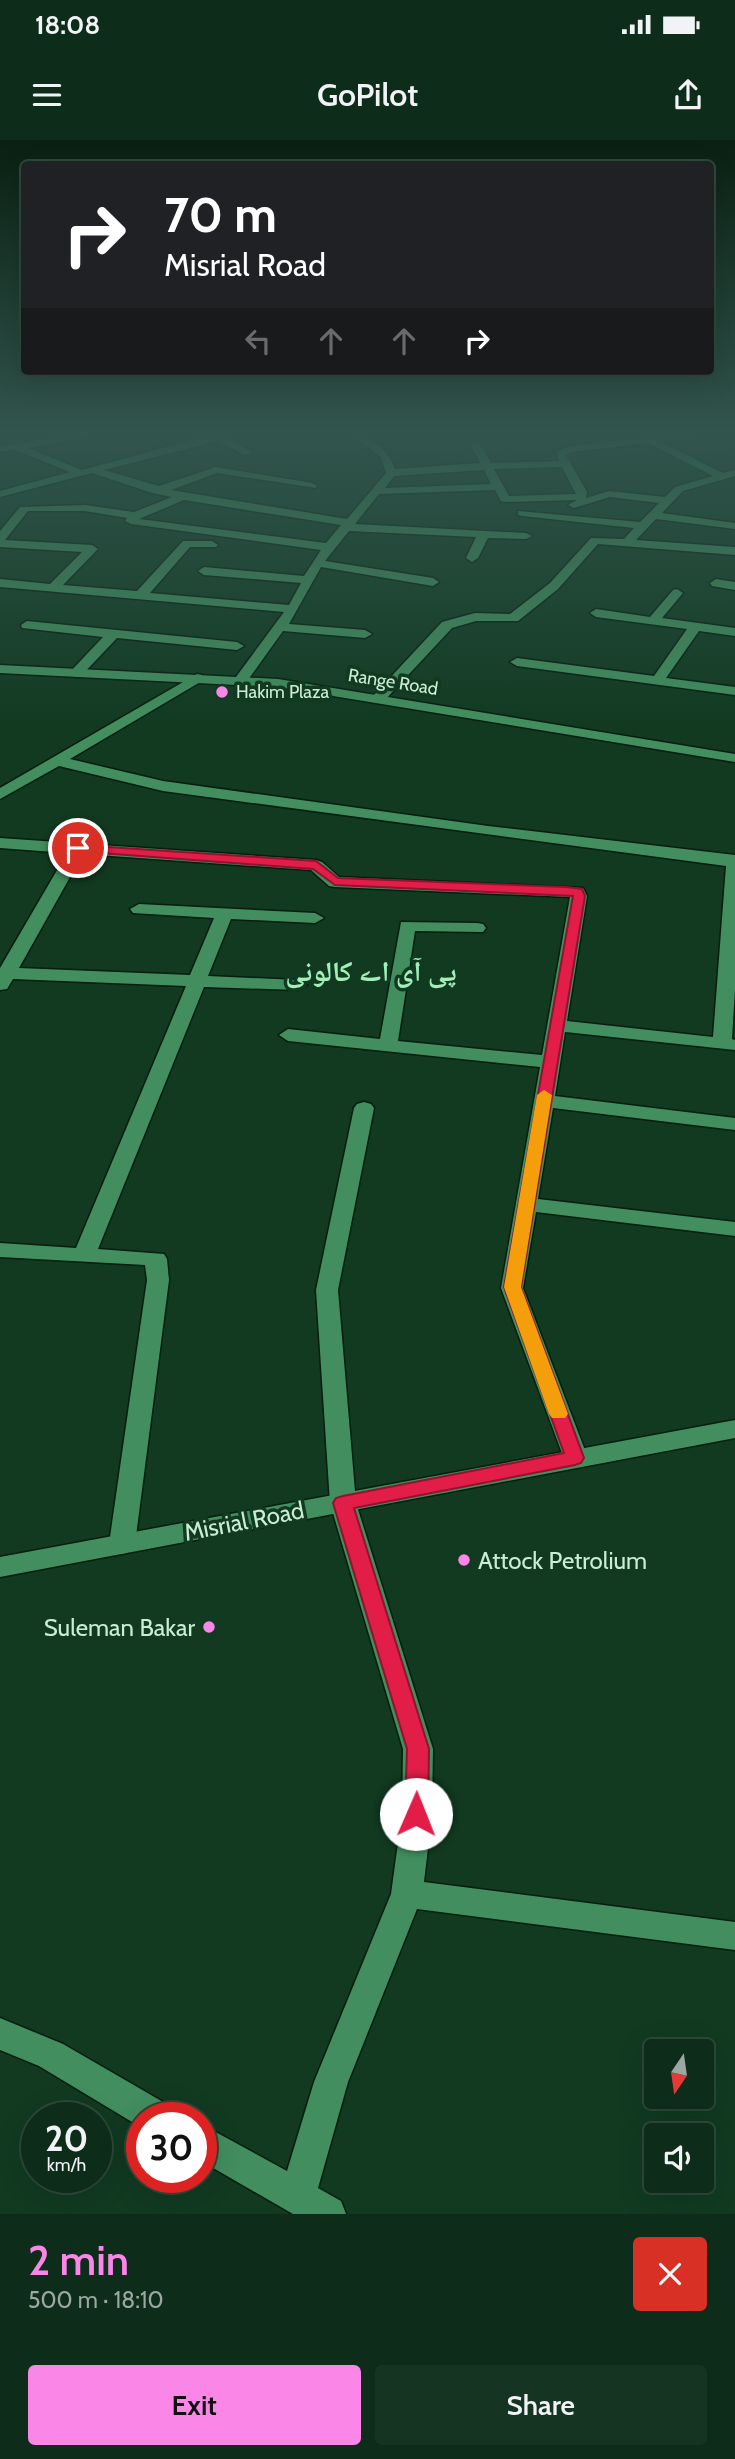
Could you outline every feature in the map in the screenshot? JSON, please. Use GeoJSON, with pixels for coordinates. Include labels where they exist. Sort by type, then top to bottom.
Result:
{"type":"FeatureCollection","features":[{"type":"Feature","properties":{"kind":"street"},"geometry":{"type":"LineString","coordinates":[[213,532],[328,547]]}},
{"type":"Feature","properties":{"kind":"street"},"geometry":{"type":"LineString","coordinates":[[240,681],[293,609],[318,560],[342,532]]}},
{"type":"Feature","properties":{"kind":"street"},"geometry":{"type":"LineString","coordinates":[[463,532],[526,537]]}},
{"type":"Feature","properties":{"kind":"street"},"geometry":{"type":"LineString","coordinates":[[627,542],[637,532]]}},
{"type":"Feature","properties":{"kind":"street"},"geometry":{"type":"LineString","coordinates":[[472,558],[484,533]]}},
{"type":"Feature","properties":{"kind":"street"},"geometry":{"type":"LineString","coordinates":[[378,699],[447,625],[475,617],[513,618],[554,586],[595,540],[735,551]]}},
{"type":"Feature","properties":{"kind":"street"},"geometry":{"type":"LineString","coordinates":[[0,541],[92,549],[53,588]]}},
{"type":"Feature","properties":{"kind":"street"},"geometry":{"type":"LineString","coordinates":[[140,596],[190,543],[318,560],[433,582]]}},
{"type":"Feature","properties":{"kind":"street"},"geometry":{"type":"LineString","coordinates":[[204,571],[308,580]]}},
{"type":"Feature","properties":{"kind":"street"},"geometry":{"type":"LineString","coordinates":[[716,583],[735,586]]}},
{"type":"Feature","properties":{"kind":"street"},"geometry":{"type":"LineString","coordinates":[[0,594],[5,584],[293,609]]}},
{"type":"Feature","properties":{"kind":"street"},"geometry":{"type":"LineString","coordinates":[[653,621],[677,593]]}},
{"type":"Feature","properties":{"kind":"street"},"geometry":{"type":"LineString","coordinates":[[596,613],[735,632]]}},
{"type":"Feature","properties":{"kind":"street"},"geometry":{"type":"LineString","coordinates":[[27,625],[237,646]]}},
{"type":"Feature","properties":{"kind":"street"},"geometry":{"type":"LineString","coordinates":[[280,627],[365,634]]}},
{"type":"Feature","properties":{"kind":"street"},"geometry":{"type":"LineString","coordinates":[[658,680],[695,627]]}},
{"type":"Feature","properties":{"kind":"street"},"geometry":{"type":"LineString","coordinates":[[76,673],[113,634]]}},
{"type":"Feature","properties":{"kind":"street"},"geometry":{"type":"LineString","coordinates":[[517,662],[735,691]]}},
{"type":"Feature","properties":{"kind":"street","name":"Range Road"},"geometry":{"type":"LineString","coordinates":[[0,669],[278,683],[735,758]]}},
{"type":"Feature","properties":{"kind":"street"},"geometry":{"type":"LineString","coordinates":[[0,794],[197,678]]}},
{"type":"Feature","properties":{"kind":"street"},"geometry":{"type":"LineString","coordinates":[[58,761],[163,786],[475,830],[735,861],[729,1045],[555,1025]]}},
{"type":"Feature","properties":{"kind":"street"},"geometry":{"type":"LineString","coordinates":[[0,843],[316,865],[335,882],[577,892],[579,896],[512,1287],[575,1458]]}},
{"type":"Feature","properties":{"kind":"street"},"geometry":{"type":"LineString","coordinates":[[78,848],[2,978],[298,985]]}},
{"type":"Feature","properties":{"kind":"street"},"geometry":{"type":"LineString","coordinates":[[139,909],[315,918]]}},
{"type":"Feature","properties":{"kind":"street"},"geometry":{"type":"LineString","coordinates":[[84,1255],[225,913]]}},
{"type":"Feature","properties":{"kind":"street"},"geometry":{"type":"LineString","coordinates":[[388,1045],[407,926],[477,928]]}},
{"type":"Feature","properties":{"kind":"street"},"geometry":{"type":"LineString","coordinates":[[288,1035],[550,1062]]}},
{"type":"Feature","properties":{"kind":"street"},"geometry":{"type":"LineString","coordinates":[[543,1101],[735,1124]]}},
{"type":"Feature","properties":{"kind":"street"},"geometry":{"type":"LineString","coordinates":[[298,2194],[331,2082],[407,1894],[416,1814],[418,1749],[343,1503],[327,1290],[364,1108]]}},
{"type":"Feature","properties":{"kind":"street"},"geometry":{"type":"LineString","coordinates":[[526,1204],[735,1228]]}},
{"type":"Feature","properties":{"kind":"street"},"geometry":{"type":"LineString","coordinates":[[0,1250],[156,1259],[158,1280],[122,1544]]}},
{"type":"Feature","properties":{"kind":"street","name":"Misrial Road"},"geometry":{"type":"LineString","coordinates":[[0,1567],[735,1429]]}},
{"type":"Feature","properties":{"kind":"street"},"geometry":{"type":"LineString","coordinates":[[407,1894],[735,1936]]}},
{"type":"Feature","properties":{"kind":"street"},"geometry":{"type":"LineString","coordinates":[[0,2034],[51,2055],[131,2102]]}},
{"type":"Feature","properties":{"kind":"street"},"geometry":{"type":"LineString","coordinates":[[217,2150],[298,2194],[328,2214]]}},
{"type":"Feature","properties":{"kind":"slow traffic"},"geometry":{"type":"LineString","coordinates":[[544,1095],[512,1287],[559,1414]]}},
{"type":"Feature","properties":{"kind":"place","name":"Hakim Plaza"},"geometry":{"type":"Point","coordinates":[222,692]}},
{"type":"Feature","properties":{"kind":"place","name":"Attock Petrolium"},"geometry":{"type":"Point","coordinates":[464,1560]}},
{"type":"Feature","properties":{"kind":"place","name":"Suleman Bakar"},"geometry":{"type":"Point","coordinates":[209,1627]}},
{"type":"Feature","properties":{"kind":"district","name":"پی آی اے کالونی"},"geometry":{"type":"Point","coordinates":[371,971]}},
{"type":"Feature","properties":{"kind":"route"},"geometry":{"type":"LineString","coordinates":[[78,848],[316,865],[335,882],[566,891],[577,892],[579,896],[512,1287],[575,1458],[343,1503],[418,1749],[416,1814]]}}]}
